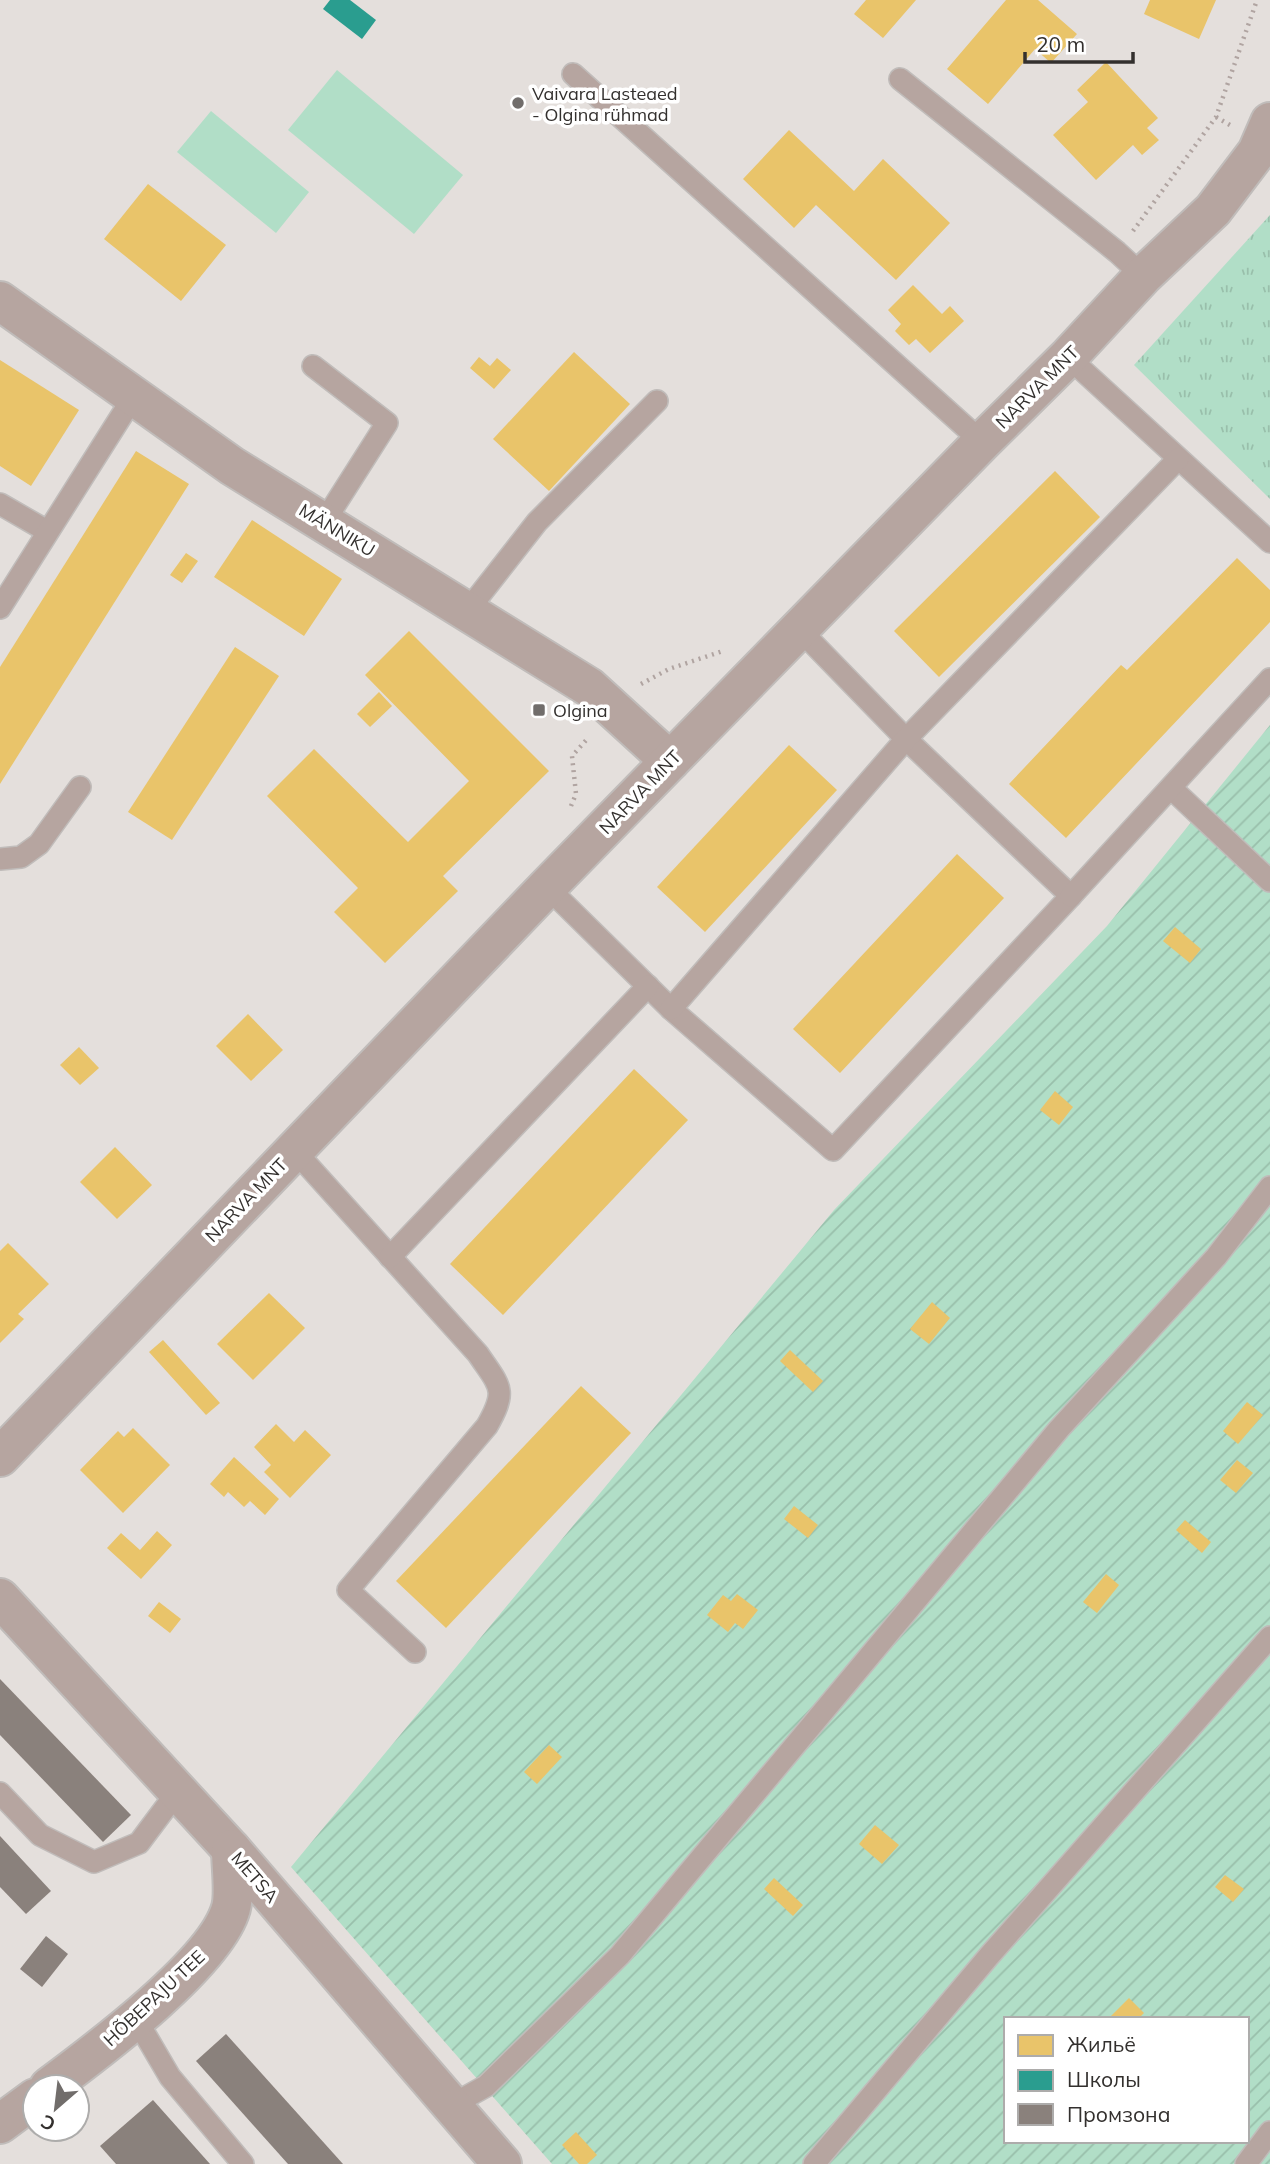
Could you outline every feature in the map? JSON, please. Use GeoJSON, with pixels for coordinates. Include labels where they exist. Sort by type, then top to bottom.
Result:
{"type":"FeatureCollection","features":[{"type":"Feature","properties":{"kind":"street","name":"NARVA MNT"},"geometry":{"type":"LineString","coordinates":[[0,1457],[547,887],[1068,357],[1143,276],[1213,210],[1257,152],[1270,122]]}},
{"type":"Feature","properties":{"kind":"street","name":"MÄNNIKU"},"geometry":{"type":"LineString","coordinates":[[0,301],[232,466],[589,687],[670,761]]}},
{"type":"Feature","properties":{"kind":"street","name":"METSA"},"geometry":{"type":"LineString","coordinates":[[0,1598],[231,1849],[502,2164]]}},
{"type":"Feature","properties":{"kind":"street","name":"HÕBEPAJU TEE"},"geometry":{"type":"LineString","coordinates":[[67,2073],[136,2019],[204,1955],[231,1908],[231,1849]]}},
{"type":"Feature","properties":{"kind":"street"},"geometry":{"type":"LineString","coordinates":[[0,2124],[21,2108]]}},
{"type":"Feature","properties":{"kind":"lane"},"geometry":{"type":"LineString","coordinates":[[573,74],[982,442]]}},
{"type":"Feature","properties":{"kind":"lane"},"geometry":{"type":"LineString","coordinates":[[900,79],[1117,252],[1143,276]]}},
{"type":"Feature","properties":{"kind":"lane"},"geometry":{"type":"LineString","coordinates":[[1068,357],[1270,542]]}},
{"type":"Feature","properties":{"kind":"lane"},"geometry":{"type":"LineString","coordinates":[[313,366],[387,423],[324,522]]}},
{"type":"Feature","properties":{"kind":"lane"},"geometry":{"type":"LineString","coordinates":[[0,608],[134,396]]}},
{"type":"Feature","properties":{"kind":"lane"},"geometry":{"type":"LineString","coordinates":[[468,610],[537,522],[657,401]]}},
{"type":"Feature","properties":{"kind":"lane"},"geometry":{"type":"LineString","coordinates":[[671,1009],[906,739],[1178,459]]}},
{"type":"Feature","properties":{"kind":"lane"},"geometry":{"type":"LineString","coordinates":[[0,504],[47,531]]}},
{"type":"Feature","properties":{"kind":"lane"},"geometry":{"type":"LineString","coordinates":[[799,629],[906,739],[1071,896]]}},
{"type":"Feature","properties":{"kind":"lane"},"geometry":{"type":"LineString","coordinates":[[547,887],[671,1009],[833,1150],[1270,679]]}},
{"type":"Feature","properties":{"kind":"lane"},"geometry":{"type":"LineString","coordinates":[[0,859],[21,857],[39,844],[80,787]]}},
{"type":"Feature","properties":{"kind":"lane"},"geometry":{"type":"LineString","coordinates":[[1171,788],[1270,881]]}},
{"type":"Feature","properties":{"kind":"lane"},"geometry":{"type":"LineString","coordinates":[[390,1257],[648,986]]}},
{"type":"Feature","properties":{"kind":"lane"},"geometry":{"type":"LineString","coordinates":[[295,1150],[478,1354],[499,1386],[499,1405],[487,1426],[348,1590],[415,1651]]}},
{"type":"Feature","properties":{"kind":"lane"},"geometry":{"type":"LineString","coordinates":[[452,2105],[486,2086],[620,1955],[1059,1429],[1216,1257],[1270,1187]]}},
{"type":"Feature","properties":{"kind":"lane"},"geometry":{"type":"LineString","coordinates":[[814,2164],[989,1956],[1270,1637]]}},
{"type":"Feature","properties":{"kind":"lane"},"geometry":{"type":"LineString","coordinates":[[0,1793],[40,1835],[94,1862],[139,1843],[178,1791]]}},
{"type":"Feature","properties":{"kind":"lane"},"geometry":{"type":"LineString","coordinates":[[136,2019],[170,2077],[243,2164]]}},
{"type":"Feature","properties":{"kind":"lane"},"geometry":{"type":"LineString","coordinates":[[1246,2164],[1270,2132]]}},
{"type":"Feature","properties":{"kind":"green space"},"geometry":{"type":"Polygon","coordinates":[[[337,70],[463,175],[414,234],[288,130],[337,70]]]}},
{"type":"Feature","properties":{"kind":"green space"},"geometry":{"type":"Polygon","coordinates":[[[211,111],[309,192],[276,233],[177,152],[211,111]]]}},
{"type":"Feature","properties":{"kind":"green space"},"geometry":{"type":"Polygon","coordinates":[[[1270,215],[1270,499],[1134,365],[1270,215]]]}},
{"type":"Feature","properties":{"kind":"green space"},"geometry":{"type":"Polygon","coordinates":[[[1270,725],[1270,2164],[552,2164],[291,1867],[834,1210],[1107,926],[1270,725]]]}},
{"type":"Feature","properties":{"kind":"building: Жильё"},"geometry":{"type":"Polygon","coordinates":[[[866,0],[916,0],[883,38],[854,14],[866,0]]]}},
{"type":"Feature","properties":{"kind":"building: Жильё"},"geometry":{"type":"Polygon","coordinates":[[[1006,0],[1038,0],[1077,34],[1051,63],[1035,49],[988,104],[947,69],[1006,0]]]}},
{"type":"Feature","properties":{"kind":"building: Жильё"},"geometry":{"type":"Polygon","coordinates":[[[1150,0],[1216,0],[1199,39],[1144,14],[1150,0]]]}},
{"type":"Feature","properties":{"kind":"building: Жильё"},"geometry":{"type":"Polygon","coordinates":[[[1106,62],[1158,118],[1147,128],[1159,140],[1142,155],[1133,145],[1096,180],[1053,135],[1088,102],[1077,90],[1106,62]]]}},
{"type":"Feature","properties":{"kind":"building: Жильё"},"geometry":{"type":"Polygon","coordinates":[[[789,130],[854,191],[883,159],[950,223],[896,280],[816,205],[794,228],[743,179],[789,130]]]}},
{"type":"Feature","properties":{"kind":"building: Жильё"},"geometry":{"type":"Polygon","coordinates":[[[148,184],[226,245],[181,301],[104,239],[148,184]]]}},
{"type":"Feature","properties":{"kind":"building: Жильё"},"geometry":{"type":"Polygon","coordinates":[[[913,285],[942,314],[950,306],[964,321],[930,353],[916,339],[909,345],[895,331],[901,324],[888,310],[913,285]]]}},
{"type":"Feature","properties":{"kind":"building: Жильё"},"geometry":{"type":"Polygon","coordinates":[[[574,352],[630,404],[549,491],[493,439],[574,352]]]}},
{"type":"Feature","properties":{"kind":"building: Жильё"},"geometry":{"type":"Polygon","coordinates":[[[479,357],[490,366],[497,358],[511,370],[494,389],[470,368],[479,357]]]}},
{"type":"Feature","properties":{"kind":"building: Жильё"},"geometry":{"type":"Polygon","coordinates":[[[0,360],[79,410],[31,486],[0,466],[0,360]]]}},
{"type":"Feature","properties":{"kind":"building: Жильё"},"geometry":{"type":"Polygon","coordinates":[[[136,451],[189,484],[0,784],[0,667],[136,451]]]}},
{"type":"Feature","properties":{"kind":"building: Жильё"},"geometry":{"type":"Polygon","coordinates":[[[1055,471],[1100,517],[939,677],[894,631],[1055,471]]]}},
{"type":"Feature","properties":{"kind":"building: Жильё"},"geometry":{"type":"Polygon","coordinates":[[[252,520],[342,579],[304,636],[214,577],[252,520]]]}},
{"type":"Feature","properties":{"kind":"building: Жильё"},"geometry":{"type":"Polygon","coordinates":[[[186,553],[198,561],[182,583],[170,575],[186,553]]]}},
{"type":"Feature","properties":{"kind":"building: Жильё"},"geometry":{"type":"Polygon","coordinates":[[[1237,558],[1270,590],[1270,622],[1066,838],[1009,784],[1121,665],[1127,670],[1237,558]]]}},
{"type":"Feature","properties":{"kind":"building: Жильё"},"geometry":{"type":"Polygon","coordinates":[[[409,631],[549,771],[443,876],[458,891],[385,963],[334,912],[358,888],[267,796],[314,749],[408,842],[469,781],[365,675],[409,631]]]}},
{"type":"Feature","properties":{"kind":"building: Жильё"},"geometry":{"type":"Polygon","coordinates":[[[235,647],[279,676],[172,840],[128,812],[235,647]]]}},
{"type":"Feature","properties":{"kind":"building: Жильё"},"geometry":{"type":"Polygon","coordinates":[[[379,692],[392,706],[370,727],[357,714],[379,692]]]}},
{"type":"Feature","properties":{"kind":"building: Жильё"},"geometry":{"type":"Polygon","coordinates":[[[789,745],[837,790],[705,932],[657,887],[789,745]]]}},
{"type":"Feature","properties":{"kind":"building: Жильё"},"geometry":{"type":"Polygon","coordinates":[[[957,854],[1004,898],[840,1073],[793,1029],[957,854]]]}},
{"type":"Feature","properties":{"kind":"building: Жильё"},"geometry":{"type":"Polygon","coordinates":[[[1175,927],[1201,949],[1190,963],[1163,941],[1175,927]]]}},
{"type":"Feature","properties":{"kind":"building: Жильё"},"geometry":{"type":"Polygon","coordinates":[[[248,1014],[283,1050],[251,1081],[216,1046],[248,1014]]]}},
{"type":"Feature","properties":{"kind":"building: Жильё"},"geometry":{"type":"Polygon","coordinates":[[[79,1047],[99,1068],[80,1085],[60,1065],[79,1047]]]}},
{"type":"Feature","properties":{"kind":"building: Жильё"},"geometry":{"type":"Polygon","coordinates":[[[634,1069],[688,1120],[503,1315],[450,1264],[634,1069]]]}},
{"type":"Feature","properties":{"kind":"building: Жильё"},"geometry":{"type":"Polygon","coordinates":[[[1055,1091],[1073,1107],[1059,1125],[1040,1110],[1055,1091]]]}},
{"type":"Feature","properties":{"kind":"building: Жильё"},"geometry":{"type":"Polygon","coordinates":[[[115,1147],[152,1185],[117,1219],[80,1182],[115,1147]]]}},
{"type":"Feature","properties":{"kind":"building: Жильё"},"geometry":{"type":"Polygon","coordinates":[[[8,1243],[49,1284],[18,1314],[24,1319],[0,1343],[0,1251],[8,1243]]]}},
{"type":"Feature","properties":{"kind":"building: Жильё"},"geometry":{"type":"Polygon","coordinates":[[[269,1293],[305,1328],[253,1380],[217,1344],[269,1293]]]}},
{"type":"Feature","properties":{"kind":"building: Жильё"},"geometry":{"type":"Polygon","coordinates":[[[932,1302],[950,1318],[929,1344],[910,1329],[932,1302]]]}},
{"type":"Feature","properties":{"kind":"building: Жильё"},"geometry":{"type":"Polygon","coordinates":[[[163,1340],[220,1403],[206,1415],[149,1352],[163,1340]]]}},
{"type":"Feature","properties":{"kind":"building: Жильё"},"geometry":{"type":"Polygon","coordinates":[[[790,1350],[823,1381],[813,1392],[780,1361],[790,1350]]]}},
{"type":"Feature","properties":{"kind":"building: Жильё"},"geometry":{"type":"Polygon","coordinates":[[[581,1386],[631,1433],[446,1628],[396,1581],[581,1386]]]}},
{"type":"Feature","properties":{"kind":"building: Жильё"},"geometry":{"type":"Polygon","coordinates":[[[1247,1402],[1263,1415],[1238,1444],[1223,1431],[1247,1402]]]}},
{"type":"Feature","properties":{"kind":"building: Жильё"},"geometry":{"type":"Polygon","coordinates":[[[276,1424],[294,1442],[305,1430],[331,1455],[290,1498],[264,1472],[271,1465],[254,1447],[276,1424]]]}},
{"type":"Feature","properties":{"kind":"building: Жильё"},"geometry":{"type":"Polygon","coordinates":[[[133,1428],[170,1465],[123,1513],[80,1470],[118,1431],[124,1437],[133,1428]]]}},
{"type":"Feature","properties":{"kind":"building: Жильё"},"geometry":{"type":"Polygon","coordinates":[[[234,1457],[279,1499],[265,1515],[250,1501],[244,1507],[228,1492],[224,1497],[210,1484],[234,1457]]]}},
{"type":"Feature","properties":{"kind":"building: Жильё"},"geometry":{"type":"Polygon","coordinates":[[[1237,1460],[1253,1473],[1236,1493],[1220,1480],[1237,1460]]]}},
{"type":"Feature","properties":{"kind":"building: Жильё"},"geometry":{"type":"Polygon","coordinates":[[[794,1506],[818,1525],[808,1538],[784,1519],[794,1506]]]}},
{"type":"Feature","properties":{"kind":"building: Жильё"},"geometry":{"type":"Polygon","coordinates":[[[1185,1520],[1211,1542],[1202,1553],[1176,1530],[1185,1520]]]}},
{"type":"Feature","properties":{"kind":"building: Жильё"},"geometry":{"type":"Polygon","coordinates":[[[157,1531],[172,1545],[141,1579],[107,1548],[121,1533],[140,1550],[157,1531]]]}},
{"type":"Feature","properties":{"kind":"building: Жильё"},"geometry":{"type":"Polygon","coordinates":[[[1106,1574],[1119,1585],[1097,1613],[1083,1602],[1106,1574]]]}},
{"type":"Feature","properties":{"kind":"building: Жильё"},"geometry":{"type":"Polygon","coordinates":[[[737,1594],[758,1610],[743,1629],[735,1623],[728,1632],[707,1615],[723,1595],[731,1601],[737,1594]]]}},
{"type":"Feature","properties":{"kind":"building: Жильё"},"geometry":{"type":"Polygon","coordinates":[[[159,1602],[181,1619],[170,1633],[148,1616],[159,1602]]]}},
{"type":"Feature","properties":{"kind":"building: Жильё"},"geometry":{"type":"Polygon","coordinates":[[[549,1745],[562,1757],[537,1784],[524,1772],[549,1745]]]}},
{"type":"Feature","properties":{"kind":"building: Жильё"},"geometry":{"type":"Polygon","coordinates":[[[875,1825],[899,1845],[882,1864],[859,1844],[875,1825]]]}},
{"type":"Feature","properties":{"kind":"building: Жильё"},"geometry":{"type":"Polygon","coordinates":[[[1225,1875],[1244,1889],[1233,1902],[1215,1887],[1225,1875]]]}},
{"type":"Feature","properties":{"kind":"building: Жильё"},"geometry":{"type":"Polygon","coordinates":[[[774,1878],[803,1905],[793,1916],[764,1889],[774,1878]]]}},
{"type":"Feature","properties":{"kind":"building: Жильё"},"geometry":{"type":"Polygon","coordinates":[[[1129,1998],[1144,2013],[1140,2017],[1110,2017],[1129,1998]]]}},
{"type":"Feature","properties":{"kind":"building: Жильё"},"geometry":{"type":"Polygon","coordinates":[[[576,2132],[597,2155],[587,2164],[579,2164],[562,2145],[576,2132]]]}},
{"type":"Feature","properties":{"kind":"building: Школы"},"geometry":{"type":"Polygon","coordinates":[[[330,0],[350,0],[376,20],[362,39],[323,9],[330,0]]]}},
{"type":"Feature","properties":{"kind":"building: Промзона"},"geometry":{"type":"Polygon","coordinates":[[[0,1679],[131,1815],[103,1842],[0,1735],[0,1679]]]}},
{"type":"Feature","properties":{"kind":"building: Промзона"},"geometry":{"type":"Polygon","coordinates":[[[0,1836],[51,1891],[26,1914],[0,1887],[0,1836]]]}},
{"type":"Feature","properties":{"kind":"building: Промзона"},"geometry":{"type":"Polygon","coordinates":[[[46,1936],[68,1954],[42,1987],[20,1969],[46,1936]]]}},
{"type":"Feature","properties":{"kind":"building: Промзона"},"geometry":{"type":"Polygon","coordinates":[[[226,2034],[343,2164],[288,2164],[196,2061],[226,2034]]]}},
{"type":"Feature","properties":{"kind":"building: Промзона"},"geometry":{"type":"Polygon","coordinates":[[[153,2100],[210,2164],[116,2164],[100,2146],[153,2100]]]}},
{"type":"Feature","properties":{"kind":"place","name":"Vaivara Lasteaed - Olgina rühmad"},"geometry":{"type":"Point","coordinates":[518,103]}},
{"type":"Feature","properties":{"kind":"place","name":"Olgina"},"geometry":{"type":"Point","coordinates":[539,710]}}]}
